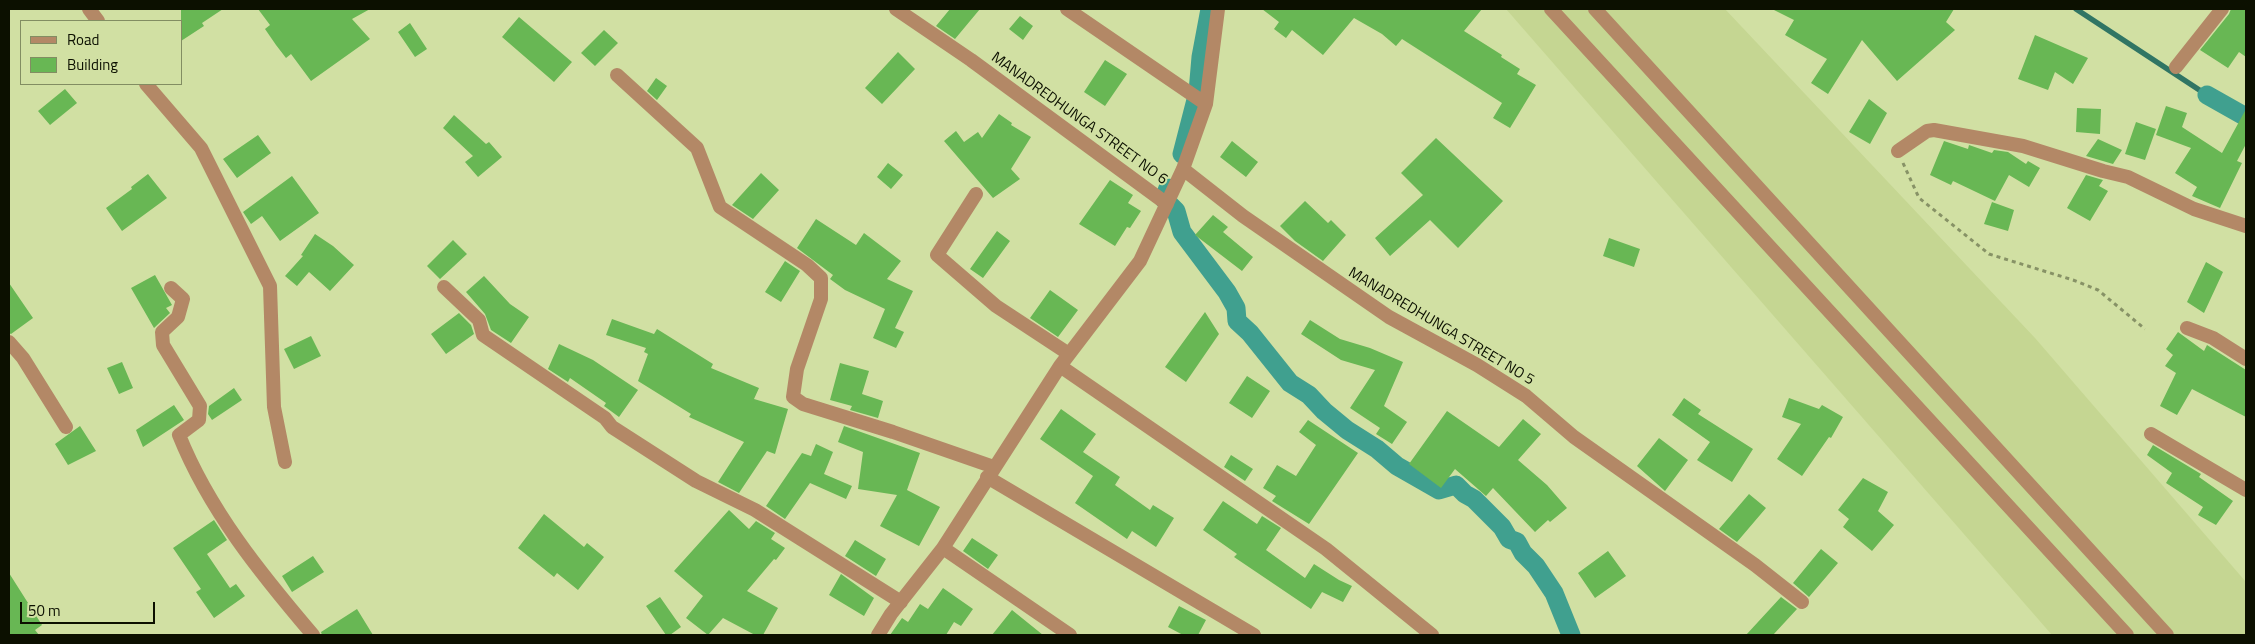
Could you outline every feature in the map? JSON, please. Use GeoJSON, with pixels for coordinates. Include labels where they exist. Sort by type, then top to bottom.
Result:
{"type":"FeatureCollection","features":[{"type":"Feature","properties":{"kind":"street"},"geometry":{"type":"LineString","coordinates":[[89,9],[97,20]]}},
{"type":"Feature","properties":{"kind":"street","name":"MANADREDHUNGA STREET NO 6"},"geometry":{"type":"LineString","coordinates":[[896,9],[971,60],[1167,204]]}},
{"type":"Feature","properties":{"kind":"street"},"geometry":{"type":"LineString","coordinates":[[1067,9],[1206,104]]}},
{"type":"Feature","properties":{"kind":"street"},"geometry":{"type":"LineString","coordinates":[[878,635],[943,548],[1060,366],[1140,261],[1183,169],[1206,104],[1218,9]]}},
{"type":"Feature","properties":{"kind":"street"},"geometry":{"type":"LineString","coordinates":[[1551,9],[2127,635]]}},
{"type":"Feature","properties":{"kind":"street"},"geometry":{"type":"LineString","coordinates":[[1595,9],[2167,635]]}},
{"type":"Feature","properties":{"kind":"street"},"geometry":{"type":"LineString","coordinates":[[2176,67],[2222,9]]}},
{"type":"Feature","properties":{"kind":"street"},"geometry":{"type":"LineString","coordinates":[[617,75],[697,148],[720,207],[807,265],[822,278],[821,299],[798,369],[793,397],[803,404],[893,432],[991,472],[1254,635]]}},
{"type":"Feature","properties":{"kind":"street"},"geometry":{"type":"LineString","coordinates":[[147,85],[200,148],[270,286],[274,407],[285,462]]}},
{"type":"Feature","properties":{"kind":"street"},"geometry":{"type":"LineString","coordinates":[[1898,151],[1921,135],[1934,130],[2023,146],[2128,177],[2194,209],[2246,226]]}},
{"type":"Feature","properties":{"kind":"street","name":"MANADREDHUNGA STREET NO 5"},"geometry":{"type":"LineString","coordinates":[[1183,169],[1243,216],[1389,317],[1477,365],[1526,396],[1574,437],[1755,565],[1802,602]]}},
{"type":"Feature","properties":{"kind":"street"},"geometry":{"type":"LineString","coordinates":[[976,194],[937,255],[996,306],[1069,354]]}},
{"type":"Feature","properties":{"kind":"street"},"geometry":{"type":"LineString","coordinates":[[444,287],[480,320],[483,335],[605,418],[612,427],[696,481],[755,510],[901,602]]}},
{"type":"Feature","properties":{"kind":"street"},"geometry":{"type":"LineString","coordinates":[[171,288],[184,299],[178,317],[162,332],[163,345],[200,406],[199,420],[179,436],[186,453],[222,517],[260,570],[313,635]]}},
{"type":"Feature","properties":{"kind":"street"},"geometry":{"type":"LineString","coordinates":[[2187,328],[2214,338],[2246,359]]}},
{"type":"Feature","properties":{"kind":"street"},"geometry":{"type":"LineString","coordinates":[[9,342],[23,358],[66,426]]}},
{"type":"Feature","properties":{"kind":"street"},"geometry":{"type":"LineString","coordinates":[[1060,366],[1326,549],[1432,635]]}},
{"type":"Feature","properties":{"kind":"street"},"geometry":{"type":"LineString","coordinates":[[2151,434],[2246,490]]}},
{"type":"Feature","properties":{"kind":"street"},"geometry":{"type":"LineString","coordinates":[[943,548],[1070,635]]}},
{"type":"Feature","properties":{"kind":"path"},"geometry":{"type":"LineString","coordinates":[[1898,151],[1919,198],[1989,254],[2073,280],[2098,290],[2145,329]]}},
{"type":"Feature","properties":{"kind":"shaded area"},"geometry":{"type":"Polygon","coordinates":[[[1506,9],[1725,9],[2035,338],[2246,582],[2246,635],[2052,635],[1506,9]]]}},
{"type":"Feature","properties":{"kind":"building"},"geometry":{"type":"Polygon","coordinates":[[[181,9],[223,9],[202,23],[204,26],[182,40],[181,9]]]}},
{"type":"Feature","properties":{"kind":"building"},"geometry":{"type":"Polygon","coordinates":[[[258,9],[370,9],[352,19],[370,39],[311,81],[291,54],[286,58],[276,45],[265,29],[270,25],[258,9]]]}},
{"type":"Feature","properties":{"kind":"building"},"geometry":{"type":"Polygon","coordinates":[[[950,9],[980,9],[955,39],[936,26],[950,9]]]}},
{"type":"Feature","properties":{"kind":"building"},"geometry":{"type":"Polygon","coordinates":[[[1262,9],[1482,9],[1464,31],[1502,55],[1501,57],[1520,69],[1517,74],[1536,85],[1510,128],[1493,118],[1502,103],[1402,39],[1396,46],[1382,34],[1354,18],[1323,55],[1292,30],[1286,38],[1274,29],[1279,22],[1262,9]]]}},
{"type":"Feature","properties":{"kind":"building"},"geometry":{"type":"Polygon","coordinates":[[[1772,9],[1954,9],[1946,22],[1955,30],[1897,81],[1862,40],[1828,94],[1811,83],[1827,59],[1785,35],[1794,20],[1772,9]]]}},
{"type":"Feature","properties":{"kind":"building"},"geometry":{"type":"Polygon","coordinates":[[[2231,9],[2246,9],[2246,57],[2239,52],[2228,68],[2200,50],[2231,9]]]}},
{"type":"Feature","properties":{"kind":"building"},"geometry":{"type":"Polygon","coordinates":[[[1020,16],[1033,26],[1023,40],[1009,29],[1020,16]]]}},
{"type":"Feature","properties":{"kind":"building"},"geometry":{"type":"Polygon","coordinates":[[[519,17],[572,62],[554,82],[502,37],[519,17]]]}},
{"type":"Feature","properties":{"kind":"building"},"geometry":{"type":"Polygon","coordinates":[[[410,23],[427,49],[415,57],[398,32],[410,23]]]}},
{"type":"Feature","properties":{"kind":"building"},"geometry":{"type":"Polygon","coordinates":[[[604,30],[618,43],[595,66],[581,53],[604,30]]]}},
{"type":"Feature","properties":{"kind":"building"},"geometry":{"type":"Polygon","coordinates":[[[2035,35],[2088,58],[2073,84],[2055,72],[2048,90],[2018,79],[2035,35]]]}},
{"type":"Feature","properties":{"kind":"building"},"geometry":{"type":"Polygon","coordinates":[[[898,52],[915,69],[882,104],[865,88],[898,52]]]}},
{"type":"Feature","properties":{"kind":"building"},"geometry":{"type":"Polygon","coordinates":[[[1105,60],[1127,74],[1105,106],[1084,92],[1105,60]]]}},
{"type":"Feature","properties":{"kind":"building"},"geometry":{"type":"Polygon","coordinates":[[[656,78],[667,86],[657,100],[647,91],[656,78]]]}},
{"type":"Feature","properties":{"kind":"building"},"geometry":{"type":"Polygon","coordinates":[[[65,89],[77,103],[50,125],[38,111],[65,89]]]}},
{"type":"Feature","properties":{"kind":"building"},"geometry":{"type":"Polygon","coordinates":[[[1869,99],[1887,113],[1870,144],[1849,132],[1869,99]]]}},
{"type":"Feature","properties":{"kind":"building"},"geometry":{"type":"Polygon","coordinates":[[[2166,106],[2187,113],[2182,127],[2222,153],[2246,109],[2246,144],[2237,161],[2242,163],[2220,208],[2192,196],[2197,187],[2175,173],[2191,148],[2156,135],[2166,106]]]}},
{"type":"Feature","properties":{"kind":"building"},"geometry":{"type":"Polygon","coordinates":[[[2077,108],[2101,109],[2100,134],[2076,132],[2077,108]]]}},
{"type":"Feature","properties":{"kind":"building"},"geometry":{"type":"Polygon","coordinates":[[[999,114],[1012,123],[1011,125],[1031,137],[1011,169],[1020,179],[993,198],[944,141],[956,131],[964,142],[978,132],[982,138],[999,114]]]}},
{"type":"Feature","properties":{"kind":"building"},"geometry":{"type":"Polygon","coordinates":[[[454,115],[486,144],[489,142],[502,157],[478,177],[465,162],[473,156],[443,128],[454,115]]]}},
{"type":"Feature","properties":{"kind":"building"},"geometry":{"type":"Polygon","coordinates":[[[2136,122],[2156,129],[2145,160],[2125,154],[2136,122]]]}},
{"type":"Feature","properties":{"kind":"building"},"geometry":{"type":"Polygon","coordinates":[[[258,135],[271,153],[237,178],[223,159],[258,135]]]}},
{"type":"Feature","properties":{"kind":"building"},"geometry":{"type":"Polygon","coordinates":[[[1436,138],[1503,201],[1458,248],[1430,220],[1390,256],[1375,238],[1423,195],[1401,173],[1436,138]]]}},
{"type":"Feature","properties":{"kind":"building"},"geometry":{"type":"Polygon","coordinates":[[[2098,139],[2122,150],[2113,164],[2086,156],[2098,139]]]}},
{"type":"Feature","properties":{"kind":"building"},"geometry":{"type":"Polygon","coordinates":[[[1232,141],[1258,162],[1246,177],[1220,157],[1232,141]]]}},
{"type":"Feature","properties":{"kind":"building"},"geometry":{"type":"Polygon","coordinates":[[[1944,141],[1968,149],[1969,145],[1992,153],[1994,150],[2008,152],[2026,164],[2028,161],[2040,168],[2029,187],[2009,175],[1995,201],[1953,181],[1951,185],[1930,175],[1944,141]]]}},
{"type":"Feature","properties":{"kind":"building"},"geometry":{"type":"Polygon","coordinates":[[[888,163],[903,175],[891,189],[877,177],[888,163]]]}},
{"type":"Feature","properties":{"kind":"building"},"geometry":{"type":"Polygon","coordinates":[[[761,173],[779,190],[753,219],[732,205],[761,173]]]}},
{"type":"Feature","properties":{"kind":"building"},"geometry":{"type":"Polygon","coordinates":[[[148,174],[167,198],[122,231],[106,208],[132,189],[131,187],[148,174]]]}},
{"type":"Feature","properties":{"kind":"building"},"geometry":{"type":"Polygon","coordinates":[[[2086,175],[2103,180],[2099,186],[2108,191],[2090,221],[2067,208],[2086,175]]]}},
{"type":"Feature","properties":{"kind":"building"},"geometry":{"type":"Polygon","coordinates":[[[292,176],[319,213],[280,241],[262,216],[251,224],[243,212],[292,176]]]}},
{"type":"Feature","properties":{"kind":"building"},"geometry":{"type":"Polygon","coordinates":[[[1110,180],[1133,195],[1128,203],[1141,211],[1130,228],[1127,227],[1115,246],[1079,224],[1110,180]]]}},
{"type":"Feature","properties":{"kind":"building"},"geometry":{"type":"Polygon","coordinates":[[[1305,201],[1328,223],[1331,220],[1346,235],[1323,261],[1295,241],[1280,226],[1305,201]]]}},
{"type":"Feature","properties":{"kind":"building"},"geometry":{"type":"Polygon","coordinates":[[[1992,202],[2014,210],[2008,231],[1984,224],[1992,202]]]}},
{"type":"Feature","properties":{"kind":"building"},"geometry":{"type":"Polygon","coordinates":[[[1213,215],[1228,227],[1223,232],[1253,257],[1242,271],[1195,235],[1213,215]]]}},
{"type":"Feature","properties":{"kind":"building"},"geometry":{"type":"Polygon","coordinates":[[[816,219],[856,245],[864,233],[901,261],[887,279],[913,291],[895,328],[904,332],[896,348],[873,338],[885,309],[845,290],[830,279],[833,275],[797,248],[816,219]]]}},
{"type":"Feature","properties":{"kind":"building"},"geometry":{"type":"Polygon","coordinates":[[[997,231],[1010,241],[983,278],[970,269],[997,231]]]}},
{"type":"Feature","properties":{"kind":"building"},"geometry":{"type":"Polygon","coordinates":[[[315,234],[333,246],[354,265],[330,291],[309,272],[297,286],[285,276],[303,256],[301,255],[315,234]]]}},
{"type":"Feature","properties":{"kind":"building"},"geometry":{"type":"Polygon","coordinates":[[[1609,238],[1640,249],[1634,267],[1603,256],[1609,238]]]}},
{"type":"Feature","properties":{"kind":"building"},"geometry":{"type":"Polygon","coordinates":[[[453,240],[467,254],[440,279],[427,266],[453,240]]]}},
{"type":"Feature","properties":{"kind":"building"},"geometry":{"type":"Polygon","coordinates":[[[785,261],[800,271],[781,302],[765,292],[785,261]]]}},
{"type":"Feature","properties":{"kind":"building"},"geometry":{"type":"Polygon","coordinates":[[[2206,262],[2223,272],[2204,313],[2187,302],[2206,262]]]}},
{"type":"Feature","properties":{"kind":"building"},"geometry":{"type":"Polygon","coordinates":[[[155,275],[172,305],[166,308],[170,313],[154,328],[131,288],[155,275]]]}},
{"type":"Feature","properties":{"kind":"building"},"geometry":{"type":"Polygon","coordinates":[[[484,276],[510,304],[529,317],[511,343],[491,330],[485,314],[466,292],[484,276]]]}},
{"type":"Feature","properties":{"kind":"building"},"geometry":{"type":"Polygon","coordinates":[[[9,283],[33,318],[11,334],[9,333],[9,283]]]}},
{"type":"Feature","properties":{"kind":"building"},"geometry":{"type":"Polygon","coordinates":[[[1050,290],[1078,310],[1058,337],[1030,318],[1050,290]]]}},
{"type":"Feature","properties":{"kind":"building"},"geometry":{"type":"Polygon","coordinates":[[[1205,312],[1219,334],[1186,382],[1165,367],[1205,312]]]}},
{"type":"Feature","properties":{"kind":"building"},"geometry":{"type":"Polygon","coordinates":[[[459,313],[471,325],[474,334],[446,354],[431,334],[459,313]]]}},
{"type":"Feature","properties":{"kind":"building"},"geometry":{"type":"Polygon","coordinates":[[[612,319],[654,334],[657,329],[713,364],[711,368],[759,388],[754,399],[788,409],[775,454],[767,451],[739,493],[718,482],[744,442],[689,417],[691,414],[638,381],[648,354],[644,352],[646,348],[606,335],[612,319]]]}},
{"type":"Feature","properties":{"kind":"building"},"geometry":{"type":"Polygon","coordinates":[[[1310,320],[1340,339],[1370,348],[1403,362],[1384,406],[1407,422],[1392,444],[1376,434],[1380,428],[1350,408],[1375,370],[1341,360],[1301,334],[1310,320]]]}},
{"type":"Feature","properties":{"kind":"building"},"geometry":{"type":"Polygon","coordinates":[[[2178,332],[2204,351],[2207,345],[2246,370],[2246,417],[2192,389],[2177,415],[2160,406],[2176,373],[2165,366],[2173,355],[2166,349],[2178,332]]]}},
{"type":"Feature","properties":{"kind":"building"},"geometry":{"type":"Polygon","coordinates":[[[311,336],[321,356],[294,369],[284,349],[311,336]]]}},
{"type":"Feature","properties":{"kind":"building"},"geometry":{"type":"Polygon","coordinates":[[[559,344],[593,360],[638,390],[619,417],[604,406],[606,403],[570,378],[568,382],[548,369],[559,344]]]}},
{"type":"Feature","properties":{"kind":"building"},"geometry":{"type":"Polygon","coordinates":[[[122,362],[133,388],[119,394],[107,368],[122,362]]]}},
{"type":"Feature","properties":{"kind":"building"},"geometry":{"type":"Polygon","coordinates":[[[840,363],[869,371],[862,394],[883,401],[878,418],[850,410],[852,406],[830,400],[840,363]]]}},
{"type":"Feature","properties":{"kind":"building"},"geometry":{"type":"Polygon","coordinates":[[[1247,376],[1270,391],[1252,418],[1229,403],[1247,376]]]}},
{"type":"Feature","properties":{"kind":"building"},"geometry":{"type":"Polygon","coordinates":[[[234,388],[242,400],[212,420],[208,414],[209,406],[234,388]]]}},
{"type":"Feature","properties":{"kind":"building"},"geometry":{"type":"Polygon","coordinates":[[[1684,398],[1701,410],[1698,414],[1753,449],[1732,482],[1697,460],[1710,442],[1672,415],[1684,398]]]}},
{"type":"Feature","properties":{"kind":"building"},"geometry":{"type":"Polygon","coordinates":[[[1789,398],[1819,409],[1822,405],[1843,417],[1831,438],[1829,437],[1802,476],[1777,459],[1801,424],[1782,417],[1789,398]]]}},
{"type":"Feature","properties":{"kind":"building"},"geometry":{"type":"Polygon","coordinates":[[[174,405],[184,420],[143,447],[136,430],[174,405]]]}},
{"type":"Feature","properties":{"kind":"building"},"geometry":{"type":"Polygon","coordinates":[[[1061,409],[1096,434],[1083,452],[1120,477],[1115,485],[1150,510],[1153,505],[1174,518],[1156,547],[1132,531],[1127,539],[1075,503],[1093,476],[1040,439],[1061,409]]]}},
{"type":"Feature","properties":{"kind":"building"},"geometry":{"type":"Polygon","coordinates":[[[1447,411],[1499,447],[1523,419],[1541,434],[1518,460],[1547,485],[1567,508],[1550,522],[1548,520],[1535,532],[1493,488],[1486,496],[1455,469],[1441,488],[1409,464],[1447,411]]]}},
{"type":"Feature","properties":{"kind":"building"},"geometry":{"type":"Polygon","coordinates":[[[1308,420],[1358,453],[1309,524],[1272,501],[1276,496],[1263,488],[1277,465],[1296,476],[1316,445],[1299,432],[1308,420]]]}},
{"type":"Feature","properties":{"kind":"building"},"geometry":{"type":"Polygon","coordinates":[[[80,426],[96,451],[68,465],[55,444],[80,426]]]}},
{"type":"Feature","properties":{"kind":"building"},"geometry":{"type":"Polygon","coordinates":[[[844,426],[920,453],[907,490],[940,507],[919,546],[880,526],[897,495],[858,489],[863,452],[838,442],[844,426]]]}},
{"type":"Feature","properties":{"kind":"building"},"geometry":{"type":"Polygon","coordinates":[[[1659,438],[1688,460],[1665,491],[1637,466],[1659,438]]]}},
{"type":"Feature","properties":{"kind":"building"},"geometry":{"type":"Polygon","coordinates":[[[816,444],[833,452],[824,474],[852,486],[846,499],[810,483],[785,519],[766,506],[802,453],[811,456],[816,444]]]}},
{"type":"Feature","properties":{"kind":"building"},"geometry":{"type":"Polygon","coordinates":[[[2153,445],[2201,474],[2199,477],[2233,501],[2216,525],[2198,515],[2203,507],[2166,483],[2172,473],[2147,455],[2153,445]]]}},
{"type":"Feature","properties":{"kind":"building"},"geometry":{"type":"Polygon","coordinates":[[[1231,455],[1253,469],[1245,481],[1224,467],[1231,455]]]}},
{"type":"Feature","properties":{"kind":"building"},"geometry":{"type":"Polygon","coordinates":[[[1863,478],[1888,492],[1878,511],[1894,525],[1872,551],[1843,527],[1849,519],[1838,510],[1863,478]]]}},
{"type":"Feature","properties":{"kind":"building"},"geometry":{"type":"Polygon","coordinates":[[[1749,494],[1766,508],[1737,542],[1719,529],[1749,494]]]}},
{"type":"Feature","properties":{"kind":"building"},"geometry":{"type":"Polygon","coordinates":[[[1223,501],[1257,524],[1262,516],[1281,528],[1266,550],[1305,578],[1314,564],[1352,586],[1343,602],[1322,592],[1311,609],[1234,557],[1237,554],[1203,530],[1223,501]]]}},
{"type":"Feature","properties":{"kind":"building"},"geometry":{"type":"Polygon","coordinates":[[[729,510],[749,529],[756,521],[775,533],[771,539],[785,548],[747,591],[778,608],[763,635],[755,635],[723,618],[708,635],[686,618],[703,596],[674,571],[729,510]]]}},
{"type":"Feature","properties":{"kind":"building"},"geometry":{"type":"Polygon","coordinates":[[[544,514],[584,547],[587,543],[604,557],[578,590],[557,573],[554,577],[518,548],[544,514]]]}},
{"type":"Feature","properties":{"kind":"building"},"geometry":{"type":"Polygon","coordinates":[[[214,520],[227,540],[207,554],[230,588],[236,584],[245,596],[214,618],[196,592],[201,589],[173,548],[214,520]]]}},
{"type":"Feature","properties":{"kind":"building"},"geometry":{"type":"Polygon","coordinates":[[[972,538],[998,555],[988,569],[963,551],[972,538]]]}},
{"type":"Feature","properties":{"kind":"building"},"geometry":{"type":"Polygon","coordinates":[[[855,540],[886,559],[876,576],[845,556],[855,540]]]}},
{"type":"Feature","properties":{"kind":"building"},"geometry":{"type":"Polygon","coordinates":[[[1821,549],[1838,563],[1809,597],[1793,583],[1821,549]]]}},
{"type":"Feature","properties":{"kind":"building"},"geometry":{"type":"Polygon","coordinates":[[[1608,551],[1626,576],[1595,598],[1578,573],[1608,551]]]}},
{"type":"Feature","properties":{"kind":"building"},"geometry":{"type":"Polygon","coordinates":[[[313,556],[324,572],[292,592],[282,576],[313,556]]]}},
{"type":"Feature","properties":{"kind":"building"},"geometry":{"type":"Polygon","coordinates":[[[9,573],[42,625],[35,630],[39,635],[9,635],[9,573]]]}},
{"type":"Feature","properties":{"kind":"building"},"geometry":{"type":"Polygon","coordinates":[[[841,574],[874,598],[864,616],[829,595],[841,574]]]}},
{"type":"Feature","properties":{"kind":"building"},"geometry":{"type":"Polygon","coordinates":[[[943,588],[973,609],[961,626],[954,622],[946,635],[890,635],[902,618],[908,622],[920,604],[928,609],[943,588]]]}},
{"type":"Feature","properties":{"kind":"building"},"geometry":{"type":"Polygon","coordinates":[[[660,597],[681,627],[670,635],[666,635],[646,606],[660,597]]]}},
{"type":"Feature","properties":{"kind":"building"},"geometry":{"type":"Polygon","coordinates":[[[1781,597],[1797,609],[1773,635],[1746,635],[1781,597]]]}},
{"type":"Feature","properties":{"kind":"building"},"geometry":{"type":"Polygon","coordinates":[[[1179,606],[1206,620],[1198,635],[1183,635],[1168,627],[1179,606]]]}},
{"type":"Feature","properties":{"kind":"building"},"geometry":{"type":"Polygon","coordinates":[[[357,609],[373,635],[322,635],[321,632],[357,609]]]}},
{"type":"Feature","properties":{"kind":"building"},"geometry":{"type":"Polygon","coordinates":[[[1012,610],[1043,635],[992,635],[1012,610]]]}},
{"type":"Feature","properties":{"kind":"waterway"},"geometry":{"type":"LineString","coordinates":[[1182,154],[1198,92],[1201,57],[1210,9]]}},
{"type":"Feature","properties":{"kind":"waterway"},"geometry":{"type":"LineString","coordinates":[[2076,9],[2207,95]]}},
{"type":"Feature","properties":{"kind":"waterway"},"geometry":{"type":"LineString","coordinates":[[2207,95],[2246,117]]}},
{"type":"Feature","properties":{"kind":"waterway"},"geometry":{"type":"LineString","coordinates":[[1168,188],[1164,199],[1176,211],[1182,232],[1227,292],[1236,308],[1237,321],[1250,333],[1290,383],[1309,395],[1324,411],[1347,430],[1377,449],[1397,466],[1439,490],[1456,485],[1465,494],[1474,499],[1502,527],[1509,539],[1517,542],[1523,553],[1536,566],[1554,593],[1571,635]]}}]}
